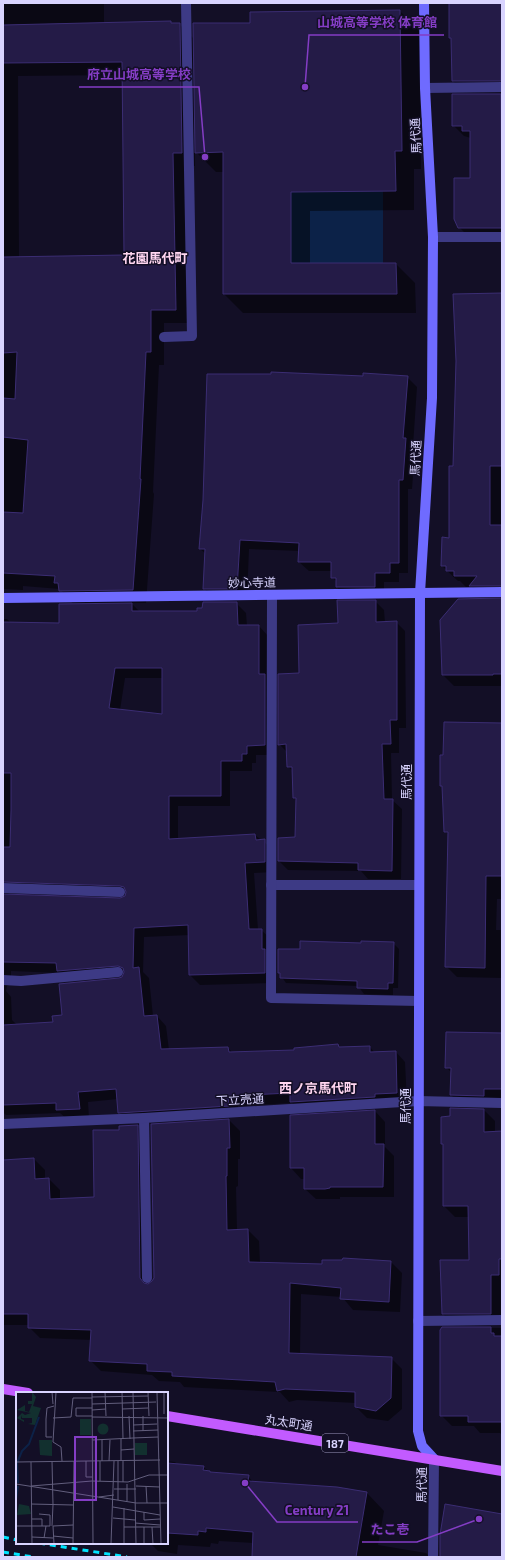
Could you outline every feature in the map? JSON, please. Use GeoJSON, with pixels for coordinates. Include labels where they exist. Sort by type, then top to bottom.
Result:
{"type":"FeatureCollection","features":[{"type":"Feature","properties":{"kind":"main road"},"geometry":{"type":"LineString","coordinates":[[3,1389],[22,1392]]}},
{"type":"Feature","properties":{"kind":"main road","name":"丸太町通"},"geometry":{"type":"LineString","coordinates":[[168,1416],[502,1471]]}},
{"type":"Feature","properties":{"kind":"street"},"geometry":{"type":"LineString","coordinates":[[164,337],[192,336],[186,3]]}},
{"type":"Feature","properties":{"kind":"street","name":"馬代通"},"geometry":{"type":"LineString","coordinates":[[424,3],[425,88],[433,237],[432,398],[420,593],[418,1431],[422,1446],[434,1459],[433,1557]]}},
{"type":"Feature","properties":{"kind":"street"},"geometry":{"type":"LineString","coordinates":[[425,88],[502,86]]}},
{"type":"Feature","properties":{"kind":"street"},"geometry":{"type":"LineString","coordinates":[[433,237],[502,237]]}},
{"type":"Feature","properties":{"kind":"street","name":"妙心寺道"},"geometry":{"type":"LineString","coordinates":[[3,598],[502,592]]}},
{"type":"Feature","properties":{"kind":"street"},"geometry":{"type":"LineString","coordinates":[[272,595],[271,998],[418,1001]]}},
{"type":"Feature","properties":{"kind":"street"},"geometry":{"type":"LineString","coordinates":[[271,885],[419,885]]}},
{"type":"Feature","properties":{"kind":"street"},"geometry":{"type":"LineString","coordinates":[[3,888],[120,892]]}},
{"type":"Feature","properties":{"kind":"street"},"geometry":{"type":"LineString","coordinates":[[3,980],[21,981],[118,972]]}},
{"type":"Feature","properties":{"kind":"street","name":"下立売通"},"geometry":{"type":"LineString","coordinates":[[3,1124],[144,1118],[418,1101],[502,1103]]}},
{"type":"Feature","properties":{"kind":"street"},"geometry":{"type":"LineString","coordinates":[[144,1118],[147,1278]]}},
{"type":"Feature","properties":{"kind":"street"},"geometry":{"type":"LineString","coordinates":[[418,1321],[502,1320]]}},
{"type":"Feature","properties":{"kind":"water"},"geometry":{"type":"Polygon","coordinates":[[[383,191],[383,263],[291,263],[291,192],[383,191]]]}},
{"type":"Feature","properties":{"kind":"building"},"geometry":{"type":"Polygon","coordinates":[[[449,3],[502,3],[501,81],[452,81],[451,38],[449,38],[449,3]]]}},
{"type":"Feature","properties":{"kind":"building"},"geometry":{"type":"Polygon","coordinates":[[[400,10],[402,151],[395,151],[396,191],[291,192],[291,263],[396,263],[397,294],[223,294],[223,152],[195,153],[193,23],[250,23],[250,12],[400,10]]]}},
{"type":"Feature","properties":{"kind":"building"},"geometry":{"type":"Polygon","coordinates":[[[171,21],[171,23],[180,23],[182,153],[173,153],[176,310],[151,310],[151,352],[146,352],[141,479],[133,590],[59,591],[58,583],[54,583],[55,576],[3,573],[3,512],[23,513],[28,440],[3,437],[3,398],[15,399],[17,352],[3,353],[3,257],[124,255],[122,62],[3,63],[3,25],[171,21]]]}},
{"type":"Feature","properties":{"kind":"building"},"geometry":{"type":"Polygon","coordinates":[[[452,94],[501,94],[502,228],[458,228],[454,219],[454,178],[470,178],[470,131],[462,131],[462,126],[452,126],[452,94]]]}},
{"type":"Feature","properties":{"kind":"building"},"geometry":{"type":"Polygon","coordinates":[[[502,293],[502,466],[490,466],[490,525],[502,525],[502,586],[469,586],[477,576],[454,576],[454,571],[446,571],[446,566],[441,566],[442,537],[449,538],[449,466],[453,466],[456,361],[453,294],[502,293]]]}},
{"type":"Feature","properties":{"kind":"building"},"geometry":{"type":"Polygon","coordinates":[[[271,372],[363,376],[363,373],[408,376],[403,438],[406,438],[403,480],[399,480],[399,563],[390,563],[390,573],[375,573],[375,587],[336,587],[336,578],[331,578],[331,562],[298,562],[299,543],[240,540],[237,589],[203,589],[205,549],[199,549],[203,500],[207,374],[271,374],[271,372]]]}},
{"type":"Feature","properties":{"kind":"building"},"geometry":{"type":"Polygon","coordinates":[[[502,598],[502,674],[442,675],[440,620],[458,599],[502,598]]]}},
{"type":"Feature","properties":{"kind":"building"},"geometry":{"type":"Polygon","coordinates":[[[337,600],[376,600],[376,622],[397,621],[397,720],[390,720],[391,744],[382,744],[384,799],[393,799],[392,871],[358,870],[358,863],[278,861],[278,838],[295,837],[296,798],[293,798],[292,767],[287,767],[286,744],[278,745],[278,674],[299,673],[298,625],[338,623],[337,600]]]}},
{"type":"Feature","properties":{"kind":"building"},"geometry":{"type":"Polygon","coordinates":[[[203,602],[237,602],[238,625],[259,625],[259,674],[265,674],[265,745],[247,746],[247,754],[242,754],[242,761],[221,761],[221,796],[169,796],[169,839],[255,834],[256,840],[265,839],[265,862],[245,863],[249,929],[262,929],[262,949],[265,949],[265,973],[189,975],[188,925],[134,928],[133,968],[139,967],[144,1016],[157,1015],[161,1049],[228,1047],[229,1052],[294,1050],[294,1048],[338,1044],[339,1047],[370,1046],[370,1052],[396,1051],[397,1093],[375,1094],[375,1097],[290,1102],[290,1093],[228,1096],[229,1106],[118,1113],[116,1089],[78,1092],[80,1109],[56,1110],[56,1103],[3,1105],[3,1025],[53,1022],[52,1016],[62,1015],[59,984],[119,978],[122,977],[124,972],[123,968],[118,966],[57,971],[56,963],[3,962],[3,894],[120,898],[125,896],[126,892],[124,887],[120,886],[3,882],[3,847],[10,847],[11,773],[3,773],[3,622],[59,623],[59,604],[132,603],[132,611],[197,611],[197,608],[202,608],[203,602]],[[115,668],[109,708],[162,714],[162,668],[115,668]]]}},
{"type":"Feature","properties":{"kind":"building"},"geometry":{"type":"Polygon","coordinates":[[[444,722],[502,723],[502,876],[486,876],[485,968],[445,967],[448,832],[444,832],[442,786],[440,786],[440,755],[443,755],[444,722]]]}},
{"type":"Feature","properties":{"kind":"building"},"geometry":{"type":"Polygon","coordinates":[[[300,941],[361,943],[361,941],[394,942],[393,983],[388,983],[388,989],[357,988],[357,981],[280,978],[280,973],[278,973],[278,949],[300,949],[300,941]]]}},
{"type":"Feature","properties":{"kind":"building"},"geometry":{"type":"Polygon","coordinates":[[[446,1032],[502,1033],[502,1089],[484,1089],[484,1096],[450,1095],[451,1068],[445,1068],[446,1032]]]}},
{"type":"Feature","properties":{"kind":"building"},"geometry":{"type":"Polygon","coordinates":[[[450,1108],[484,1109],[484,1132],[502,1131],[502,1259],[499,1259],[499,1275],[491,1275],[491,1314],[442,1314],[440,1260],[469,1260],[468,1206],[443,1206],[443,1144],[441,1144],[441,1117],[450,1116],[450,1108]]]}},
{"type":"Feature","properties":{"kind":"building"},"geometry":{"type":"Polygon","coordinates":[[[375,1110],[375,1144],[384,1144],[383,1187],[330,1187],[325,1189],[304,1189],[304,1168],[290,1168],[290,1115],[375,1110]]]}},
{"type":"Feature","properties":{"kind":"building"},"geometry":{"type":"Polygon","coordinates":[[[229,1119],[230,1148],[227,1148],[226,1176],[227,1230],[248,1229],[249,1262],[322,1264],[322,1260],[342,1260],[343,1258],[391,1261],[389,1302],[340,1299],[341,1288],[290,1283],[289,1353],[392,1357],[391,1398],[376,1411],[355,1407],[355,1392],[285,1389],[277,1391],[275,1382],[172,1376],[172,1372],[147,1371],[147,1364],[89,1361],[91,1330],[28,1328],[28,1314],[3,1314],[3,1160],[34,1158],[35,1179],[49,1178],[50,1199],[94,1197],[93,1130],[119,1130],[119,1126],[138,1125],[140,1278],[144,1283],[148,1284],[154,1278],[151,1124],[229,1119]]]}},
{"type":"Feature","properties":{"kind":"building"},"geometry":{"type":"Polygon","coordinates":[[[442,1327],[491,1327],[491,1333],[494,1333],[494,1336],[502,1336],[502,1422],[468,1422],[468,1416],[440,1416],[440,1330],[442,1327]]]}},
{"type":"Feature","properties":{"kind":"building"},"geometry":{"type":"Polygon","coordinates":[[[168,1463],[204,1466],[203,1470],[210,1472],[249,1475],[248,1481],[337,1487],[367,1492],[356,1557],[252,1557],[253,1532],[206,1528],[206,1532],[198,1531],[198,1535],[168,1533],[168,1463]]]}},
{"type":"Feature","properties":{"kind":"building"},"geometry":{"type":"Polygon","coordinates":[[[445,1504],[502,1514],[502,1557],[440,1557],[440,1535],[445,1504]]]}},
{"type":"Feature","properties":{"kind":"railway"},"geometry":{"type":"LineString","coordinates":[[3,1537],[16,1540]]}},
{"type":"Feature","properties":{"kind":"railway"},"geometry":{"type":"LineString","coordinates":[[45,1544],[127,1557]]}},
{"type":"Feature","properties":{"kind":"railway"},"geometry":{"type":"LineString","coordinates":[[3,1552],[33,1557]]}},
{"type":"Feature","properties":{"kind":"place","name":"山城高等学校 体育館"},"geometry":{"type":"Point","coordinates":[305,87]}},
{"type":"Feature","properties":{"kind":"place","name":"府立山城高等学校"},"geometry":{"type":"Point","coordinates":[205,157]}},
{"type":"Feature","properties":{"kind":"place","name":"Century 21"},"geometry":{"type":"Point","coordinates":[245,1483]}},
{"type":"Feature","properties":{"kind":"place","name":"たこ壱"},"geometry":{"type":"Point","coordinates":[479,1519]}},
{"type":"Feature","properties":{"kind":"district","name":"花園馬代町"},"geometry":{"type":"Point","coordinates":[155,258]}},
{"type":"Feature","properties":{"kind":"district","name":"西ノ京馬代町"},"geometry":{"type":"Point","coordinates":[318,1088]}}]}
